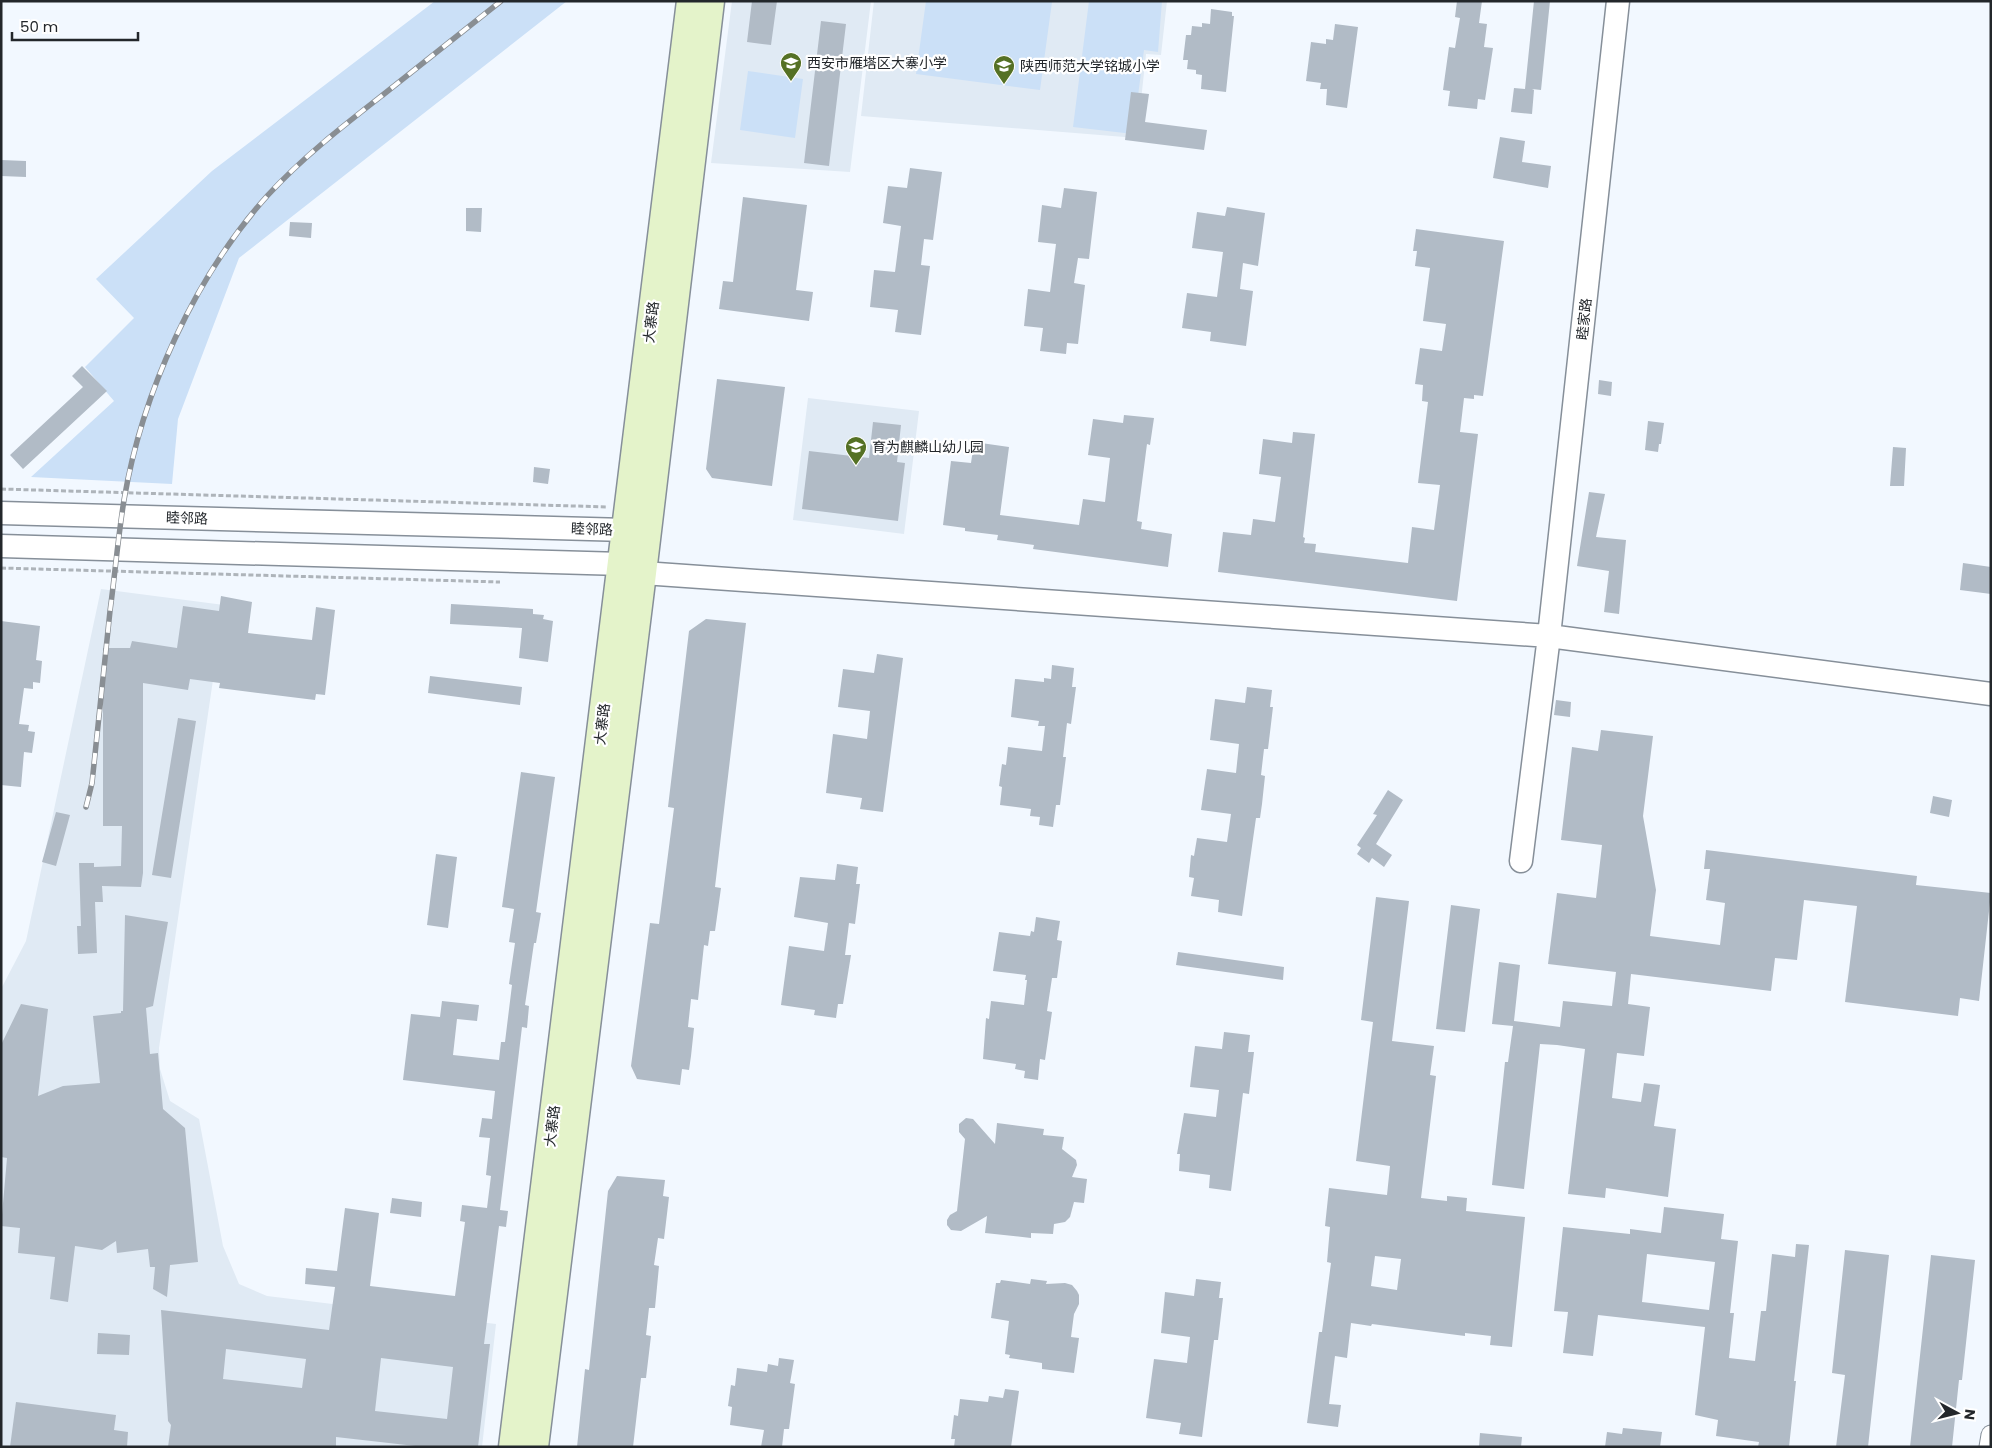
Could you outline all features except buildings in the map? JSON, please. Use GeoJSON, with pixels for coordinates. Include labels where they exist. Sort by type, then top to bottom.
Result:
{"type":"FeatureCollection","features":[{"type":"Feature","properties":{"kind":"main road","name":"大寨路"},"geometry":{"type":"LineString","coordinates":[[535,1447],[632,568],[627,519],[690,1]]}},
{"type":"Feature","properties":{"kind":"main road","name":"大寨路"},"geometry":{"type":"LineString","coordinates":[[512,1447],[632,568],[646,546],[711,1]]}},
{"type":"Feature","properties":{"kind":"street","name":"睦家路"},"geometry":{"type":"LineString","coordinates":[[1521,861],[1549,636],[1618,1]]}},
{"type":"Feature","properties":{"kind":"street","name":"睦邻路"},"geometry":{"type":"LineString","coordinates":[[1,513],[627,519],[646,546]]}},
{"type":"Feature","properties":{"kind":"street"},"geometry":{"type":"LineString","coordinates":[[1,546],[632,568],[1549,636],[1991,694]]}},
{"type":"Feature","properties":{"kind":"street"},"geometry":{"type":"LineString","coordinates":[[1989,1447],[1991,1434]]}},
{"type":"Feature","properties":{"kind":"path"},"geometry":{"type":"LineString","coordinates":[[1,489],[627,519]]}},
{"type":"Feature","properties":{"kind":"path"},"geometry":{"type":"LineString","coordinates":[[1,568],[504,582]]}},
{"type":"Feature","properties":{"kind":"shaded area"},"geometry":{"type":"Polygon","coordinates":[[[435,1],[567,1],[239,258],[178,419],[172,484],[31,477],[114,401],[85,367],[134,318],[96,279],[212,171],[435,1]]]}},
{"type":"Feature","properties":{"kind":"shaded area","name":"西安市雁塔区大寨小学"},"geometry":{"type":"Polygon","coordinates":[[[732,1],[871,1],[850,172],[711,163],[732,1]]]}},
{"type":"Feature","properties":{"kind":"shaded area","name":"陕西师范大学铭城小学"},"geometry":{"type":"Polygon","coordinates":[[[874,1],[1167,1],[1161,55],[1146,54],[1137,138],[861,116],[874,1]]]}},
{"type":"Feature","properties":{"kind":"shaded area"},"geometry":{"type":"Polygon","coordinates":[[[926,1],[1052,2],[1040,90],[916,74],[926,1]]]}},
{"type":"Feature","properties":{"kind":"shaded area"},"geometry":{"type":"Polygon","coordinates":[[[1089,1],[1162,1],[1158,52],[1144,50],[1133,134],[1073,127],[1089,1]]]}},
{"type":"Feature","properties":{"kind":"shaded area"},"geometry":{"type":"Polygon","coordinates":[[[748,71],[803,79],[795,138],[740,130],[748,71]]]}},
{"type":"Feature","properties":{"kind":"shaded area","name":"育为麒麟山幼儿园"},"geometry":{"type":"Polygon","coordinates":[[[808,398],[919,411],[904,534],[793,520],[808,398]]]}},
{"type":"Feature","properties":{"kind":"shaded area"},"geometry":{"type":"Polygon","coordinates":[[[101,589],[224,605],[159,1048],[160,1069],[170,1101],[199,1119],[223,1246],[239,1284],[267,1296],[496,1324],[482,1447],[1,1447],[1,989],[26,941],[101,589]]]}},
{"type":"Feature","properties":{"kind":"railway"},"geometry":{"type":"LineString","coordinates":[[86,807],[92,783],[120,528],[132,459],[158,378],[175,338],[195,299],[217,262],[242,227],[281,181],[339,130],[501,1]]}},
{"type":"Feature","properties":{"kind":"place","name":"西安市雁塔区大寨小学"},"geometry":{"type":"Point","coordinates":[791,82]}},
{"type":"Feature","properties":{"kind":"place","name":"陕西师范大学铭城小学"},"geometry":{"type":"Point","coordinates":[1004,85]}},
{"type":"Feature","properties":{"kind":"place","name":"育为麒麟山幼儿园"},"geometry":{"type":"Point","coordinates":[856,466]}}]}
